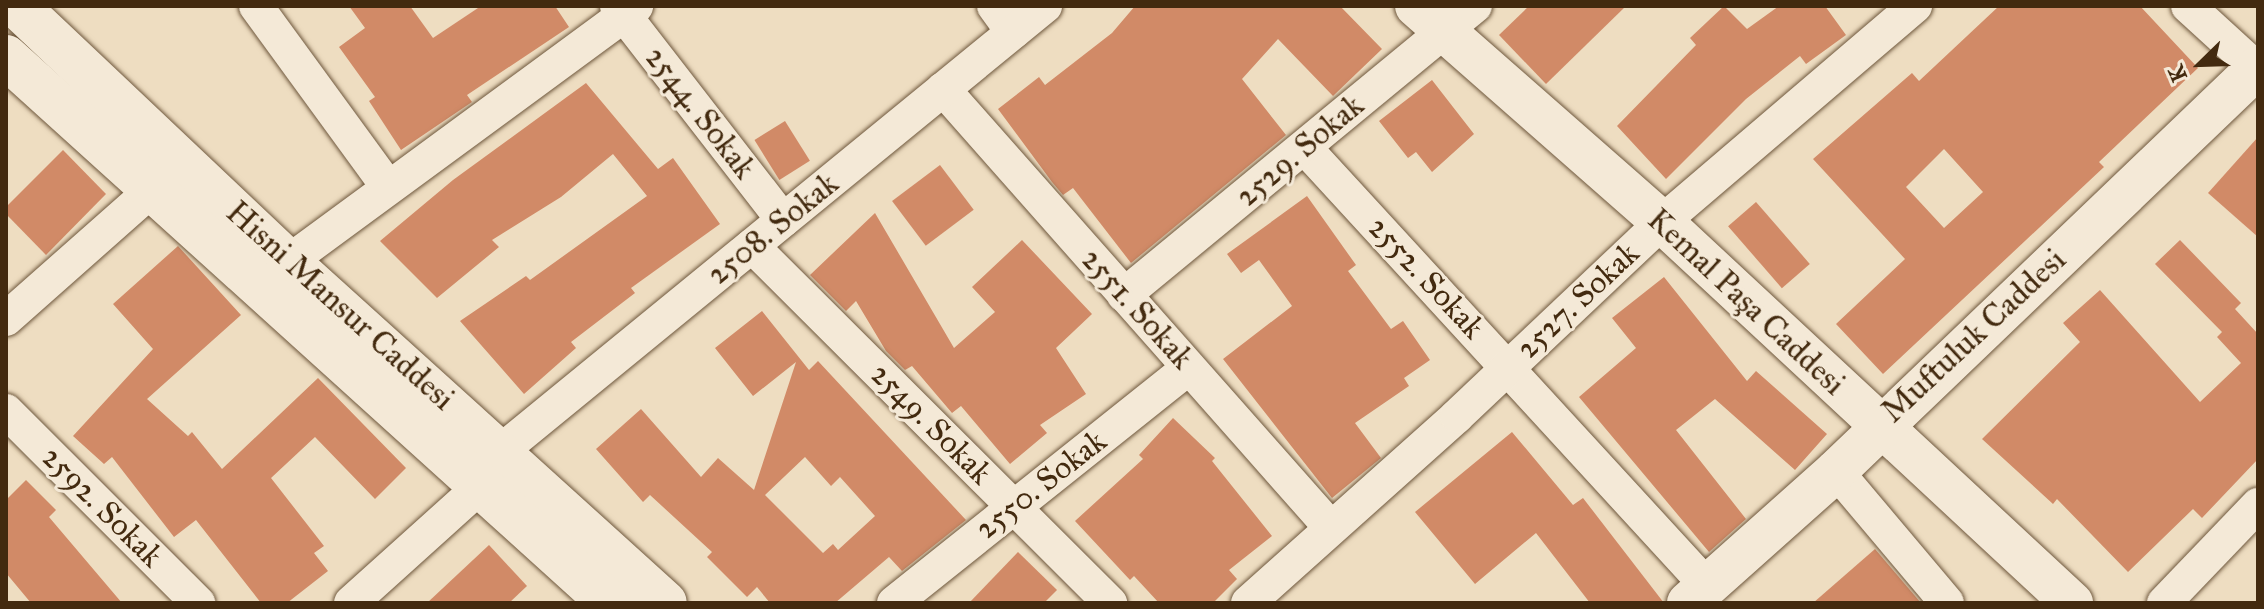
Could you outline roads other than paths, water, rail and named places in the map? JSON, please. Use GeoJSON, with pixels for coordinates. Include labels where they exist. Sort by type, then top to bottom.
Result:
{"type":"FeatureCollection","features":[{"type":"Feature","properties":{"kind":"main road","name":"Hisni Mansur Caddesi"},"geometry":{"type":"LineString","coordinates":[[17,6],[288,262],[492,468],[665,603]]}},
{"type":"Feature","properties":{"kind":"main road"},"geometry":{"type":"LineString","coordinates":[[6,57],[153,189],[492,468],[610,603]]}},
{"type":"Feature","properties":{"kind":"street"},"geometry":{"type":"LineString","coordinates":[[256,6],[388,187]]}},
{"type":"Feature","properties":{"kind":"street","name":"2508. Sokak"},"geometry":{"type":"LineString","coordinates":[[351,603],[492,468],[752,246],[943,89],[1003,19],[1045,6]]}},
{"type":"Feature","properties":{"kind":"street","name":"2527. Sokak"},"geometry":{"type":"LineString","coordinates":[[1248,603],[1508,368],[1662,222],[1915,6]]}},
{"type":"Feature","properties":{"kind":"street"},"geometry":{"type":"LineString","coordinates":[[2188,6],[2258,69]]}},
{"type":"Feature","properties":{"kind":"street"},"geometry":{"type":"LineString","coordinates":[[288,262],[626,9]]}},
{"type":"Feature","properties":{"kind":"street","name":"2544. Sokak"},"geometry":{"type":"LineString","coordinates":[[626,9],[783,220]]}},
{"type":"Feature","properties":{"kind":"street","name":"Kemal Paşa Caddesi"},"geometry":{"type":"LineString","coordinates":[[1445,14],[1878,426],[2072,603]]}},
{"type":"Feature","properties":{"kind":"street","name":"2529. Sokak"},"geometry":{"type":"LineString","coordinates":[[1124,295],[1305,148],[1445,14]]}},
{"type":"Feature","properties":{"kind":"street","name":"Muftuluk Caddesi"},"geometry":{"type":"LineString","coordinates":[[1698,595],[1836,471],[1878,426],[2258,69]]}},
{"type":"Feature","properties":{"kind":"street","name":"2551. Sokak"},"geometry":{"type":"LineString","coordinates":[[943,89],[1331,528]]}},
{"type":"Feature","properties":{"kind":"street","name":"2552. Sokak"},"geometry":{"type":"LineString","coordinates":[[1305,148],[1508,368],[1698,595]]}},
{"type":"Feature","properties":{"kind":"street"},"geometry":{"type":"LineString","coordinates":[[6,319],[153,189]]}},
{"type":"Feature","properties":{"kind":"street","name":"2549. Sokak"},"geometry":{"type":"LineString","coordinates":[[752,246],[1110,603]]}},
{"type":"Feature","properties":{"kind":"street","name":"2550. Sokak"},"geometry":{"type":"LineString","coordinates":[[894,603],[1188,368]]}},
{"type":"Feature","properties":{"kind":"street","name":"2592. Sokak"},"geometry":{"type":"LineString","coordinates":[[6,411],[198,603]]}},
{"type":"Feature","properties":{"kind":"street"},"geometry":{"type":"LineString","coordinates":[[1836,471],[1947,603]]}},
{"type":"Feature","properties":{"kind":"street"},"geometry":{"type":"LineString","coordinates":[[2164,603],[2258,505]]}}]}
